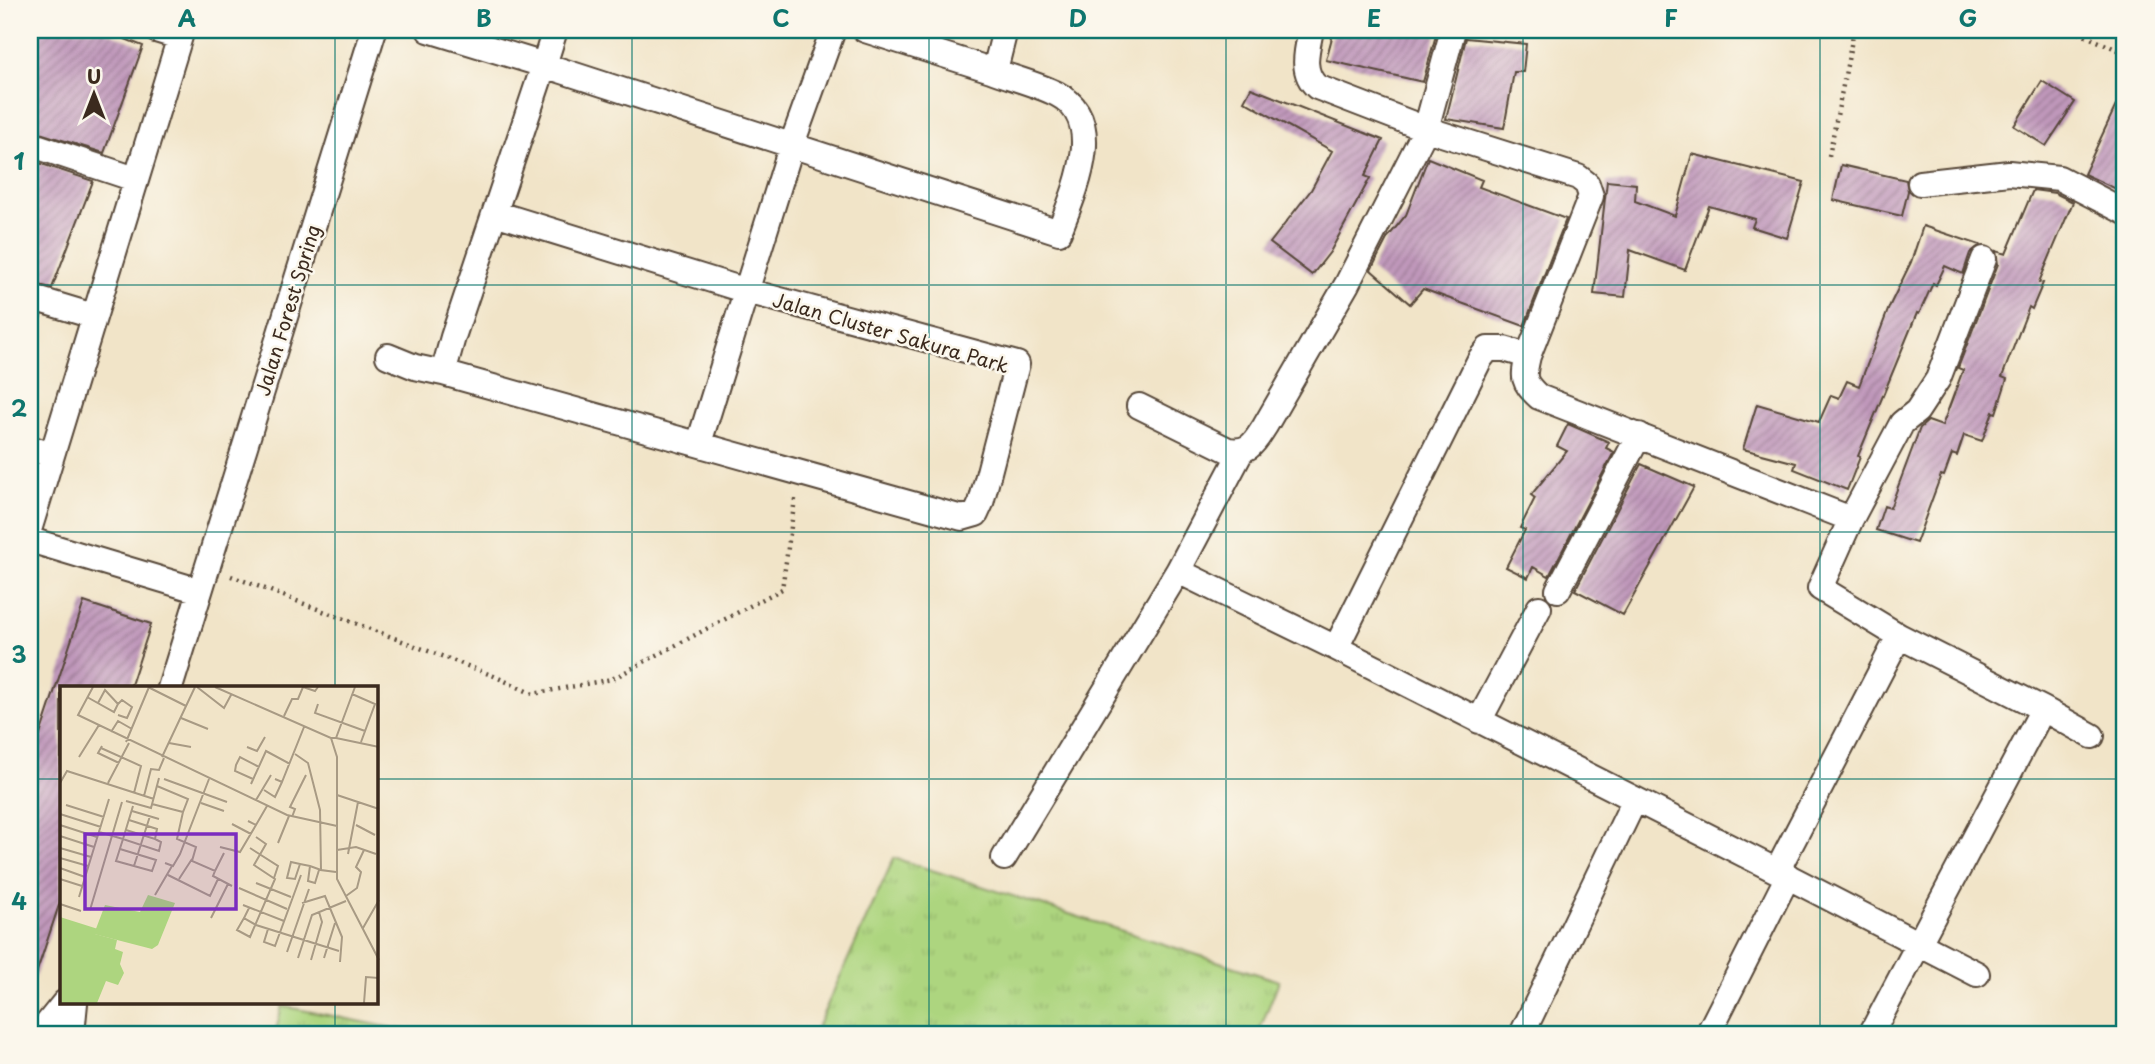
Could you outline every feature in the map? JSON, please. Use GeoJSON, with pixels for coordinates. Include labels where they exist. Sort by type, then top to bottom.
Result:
{"type":"FeatureCollection","features":[{"type":"Feature","properties":{"kind":"street"},"geometry":{"type":"LineString","coordinates":[[30,527],[40,452],[93,316],[180,34],[156,30]]}},
{"type":"Feature","properties":{"kind":"street","name":"Jalan Forest Spring"},"geometry":{"type":"LineString","coordinates":[[171,686],[374,30]]}},
{"type":"Feature","properties":{"kind":"street"},"geometry":{"type":"LineString","coordinates":[[429,30],[792,144],[1059,232],[1084,159],[1084,132],[1078,111],[1059,95],[865,30]]}},
{"type":"Feature","properties":{"kind":"street"},"geometry":{"type":"LineString","coordinates":[[443,373],[555,30]]}},
{"type":"Feature","properties":{"kind":"street","name":"Jalan Cluster Sakura Park"},"geometry":{"type":"LineString","coordinates":[[699,443],[792,144],[833,30]]}},
{"type":"Feature","properties":{"kind":"street"},"geometry":{"type":"LineString","coordinates":[[991,71],[996,66],[1005,30]]}},
{"type":"Feature","properties":{"kind":"street"},"geometry":{"type":"LineString","coordinates":[[1311,30],[1305,60],[1306,71],[1309,80],[1317,88],[1426,129],[1578,177],[1587,184],[1591,196],[1528,356],[1526,385],[1539,397],[1850,519]]}},
{"type":"Feature","properties":{"kind":"street"},"geometry":{"type":"LineString","coordinates":[[1139,406],[1228,450],[1241,452],[1250,448],[1348,285],[1426,129],[1453,30]]}},
{"type":"Feature","properties":{"kind":"street"},"geometry":{"type":"LineString","coordinates":[[30,144],[135,179]]}},
{"type":"Feature","properties":{"kind":"street"},"geometry":{"type":"LineString","coordinates":[[1920,183],[2009,173],[2059,178],[2125,212]]}},
{"type":"Feature","properties":{"kind":"street","name":"Jalan Cluster Sakura Park"},"geometry":{"type":"LineString","coordinates":[[388,356],[415,367],[962,517],[976,513],[989,475],[1017,364],[747,292],[495,213]]}},
{"type":"Feature","properties":{"kind":"street"},"geometry":{"type":"LineString","coordinates":[[1984,259],[1938,379],[1917,411],[1902,423],[1850,519],[1820,588],[1899,636],[2092,736]]}},
{"type":"Feature","properties":{"kind":"street"},"geometry":{"type":"LineString","coordinates":[[30,298],[93,316]]}},
{"type":"Feature","properties":{"kind":"street"},"geometry":{"type":"LineString","coordinates":[[1336,648],[1480,359],[1488,349],[1504,349],[1528,356]]}},
{"type":"Feature","properties":{"kind":"street"},"geometry":{"type":"LineString","coordinates":[[1558,590],[1639,435]]}},
{"type":"Feature","properties":{"kind":"street"},"geometry":{"type":"LineString","coordinates":[[1004,858],[1178,571],[1241,452]]}},
{"type":"Feature","properties":{"kind":"street"},"geometry":{"type":"LineString","coordinates":[[30,540],[200,591]]}},
{"type":"Feature","properties":{"kind":"street"},"geometry":{"type":"LineString","coordinates":[[1178,571],[1479,720],[1919,942],[1977,974]]}},
{"type":"Feature","properties":{"kind":"street"},"geometry":{"type":"LineString","coordinates":[[1479,720],[1539,608]]}},
{"type":"Feature","properties":{"kind":"street"},"geometry":{"type":"LineString","coordinates":[[1708,1034],[1782,874],[1899,636]]}},
{"type":"Feature","properties":{"kind":"street"},"geometry":{"type":"LineString","coordinates":[[1871,1034],[2043,709]]}},
{"type":"Feature","properties":{"kind":"street"},"geometry":{"type":"LineString","coordinates":[[1522,1034],[1635,799]]}},
{"type":"Feature","properties":{"kind":"street"},"geometry":{"type":"LineString","coordinates":[[39,1034],[63,1004]]}},
{"type":"Feature","properties":{"kind":"street"},"geometry":{"type":"LineString","coordinates":[[72,1034],[75,1004]]}},
{"type":"Feature","properties":{"kind":"path"},"geometry":{"type":"LineString","coordinates":[[1829,156],[1854,30]]}},
{"type":"Feature","properties":{"kind":"path"},"geometry":{"type":"LineString","coordinates":[[2071,30],[2125,53]]}},
{"type":"Feature","properties":{"kind":"path"},"geometry":{"type":"LineString","coordinates":[[208,567],[494,676],[533,694],[612,679],[782,589],[799,471]]}},
{"type":"Feature","properties":{"kind":"green space"},"geometry":{"type":"Polygon","coordinates":[[[894,858],[1279,981],[1258,1034],[814,1034],[894,858]]]}},
{"type":"Feature","properties":{"kind":"green space"},"geometry":{"type":"Polygon","coordinates":[[[282,1006],[423,1034],[275,1034],[282,1006]]]}},
{"type":"Feature","properties":{"kind":"building"},"geometry":{"type":"Polygon","coordinates":[[[30,30],[102,30],[143,46],[104,153],[30,130],[30,30]]]}},
{"type":"Feature","properties":{"kind":"building"},"geometry":{"type":"Polygon","coordinates":[[[1334,30],[1429,30],[1428,34],[1436,35],[1423,82],[1326,60],[1334,30]]]}},
{"type":"Feature","properties":{"kind":"building"},"geometry":{"type":"Polygon","coordinates":[[[1466,38],[1526,44],[1523,72],[1514,72],[1504,128],[1446,119],[1466,38]]]}},
{"type":"Feature","properties":{"kind":"building"},"geometry":{"type":"Polygon","coordinates":[[[2042,81],[2075,102],[2046,146],[2014,126],[2042,81]]]}},
{"type":"Feature","properties":{"kind":"building"},"geometry":{"type":"Polygon","coordinates":[[[2125,86],[2125,193],[2084,174],[2125,86]]]}},
{"type":"Feature","properties":{"kind":"building"},"geometry":{"type":"Polygon","coordinates":[[[1251,88],[1383,140],[1365,176],[1370,178],[1330,252],[1312,275],[1270,243],[1311,190],[1332,151],[1244,101],[1251,88]]]}},
{"type":"Feature","properties":{"kind":"building"},"geometry":{"type":"Polygon","coordinates":[[[1692,154],[1804,182],[1787,238],[1752,227],[1755,219],[1709,206],[1685,270],[1630,250],[1625,297],[1594,294],[1607,181],[1636,184],[1635,201],[1675,216],[1692,154]]]}},
{"type":"Feature","properties":{"kind":"building"},"geometry":{"type":"Polygon","coordinates":[[[1428,158],[1482,180],[1479,187],[1566,219],[1524,326],[1423,289],[1410,304],[1371,270],[1388,237],[1406,215],[1428,158]]]}},
{"type":"Feature","properties":{"kind":"building"},"geometry":{"type":"Polygon","coordinates":[[[30,160],[93,181],[52,288],[30,283],[30,160]]]}},
{"type":"Feature","properties":{"kind":"building"},"geometry":{"type":"Polygon","coordinates":[[[1841,165],[1906,180],[1908,191],[1902,216],[1833,200],[1841,165]]]}},
{"type":"Feature","properties":{"kind":"building"},"geometry":{"type":"Polygon","coordinates":[[[2033,190],[2055,193],[2073,202],[2039,282],[2043,283],[2032,309],[2029,307],[2002,377],[2007,379],[1996,413],[1993,412],[1982,441],[1964,435],[1957,456],[1952,454],[1944,476],[1941,475],[1916,543],[1876,530],[1884,506],[1890,508],[1920,428],[1928,421],[1942,426],[1963,370],[1958,368],[1998,264],[1996,251],[2006,254],[2033,190]]]}},
{"type":"Feature","properties":{"kind":"building"},"geometry":{"type":"Polygon","coordinates":[[[1923,226],[1980,245],[1970,253],[1963,274],[1945,266],[1936,285],[1933,283],[1919,314],[1917,313],[1858,456],[1860,457],[1847,490],[1794,469],[1796,463],[1743,449],[1757,404],[1819,422],[1831,395],[1839,398],[1847,381],[1859,386],[1890,305],[1911,262],[1923,226]]]}},
{"type":"Feature","properties":{"kind":"building"},"geometry":{"type":"Polygon","coordinates":[[[30,312],[41,316],[32,340],[30,339],[30,312]]]}},
{"type":"Feature","properties":{"kind":"building"},"geometry":{"type":"Polygon","coordinates":[[[1568,424],[1609,442],[1606,448],[1614,452],[1549,576],[1533,567],[1528,578],[1506,567],[1525,530],[1520,528],[1535,498],[1531,495],[1567,451],[1557,446],[1568,424]]]}},
{"type":"Feature","properties":{"kind":"building"},"geometry":{"type":"Polygon","coordinates":[[[1641,464],[1694,487],[1623,615],[1575,590],[1641,464]]]}},
{"type":"Feature","properties":{"kind":"building"},"geometry":{"type":"Polygon","coordinates":[[[84,602],[151,624],[131,686],[60,686],[60,902],[34,980],[30,979],[30,765],[84,602]]]}}]}
